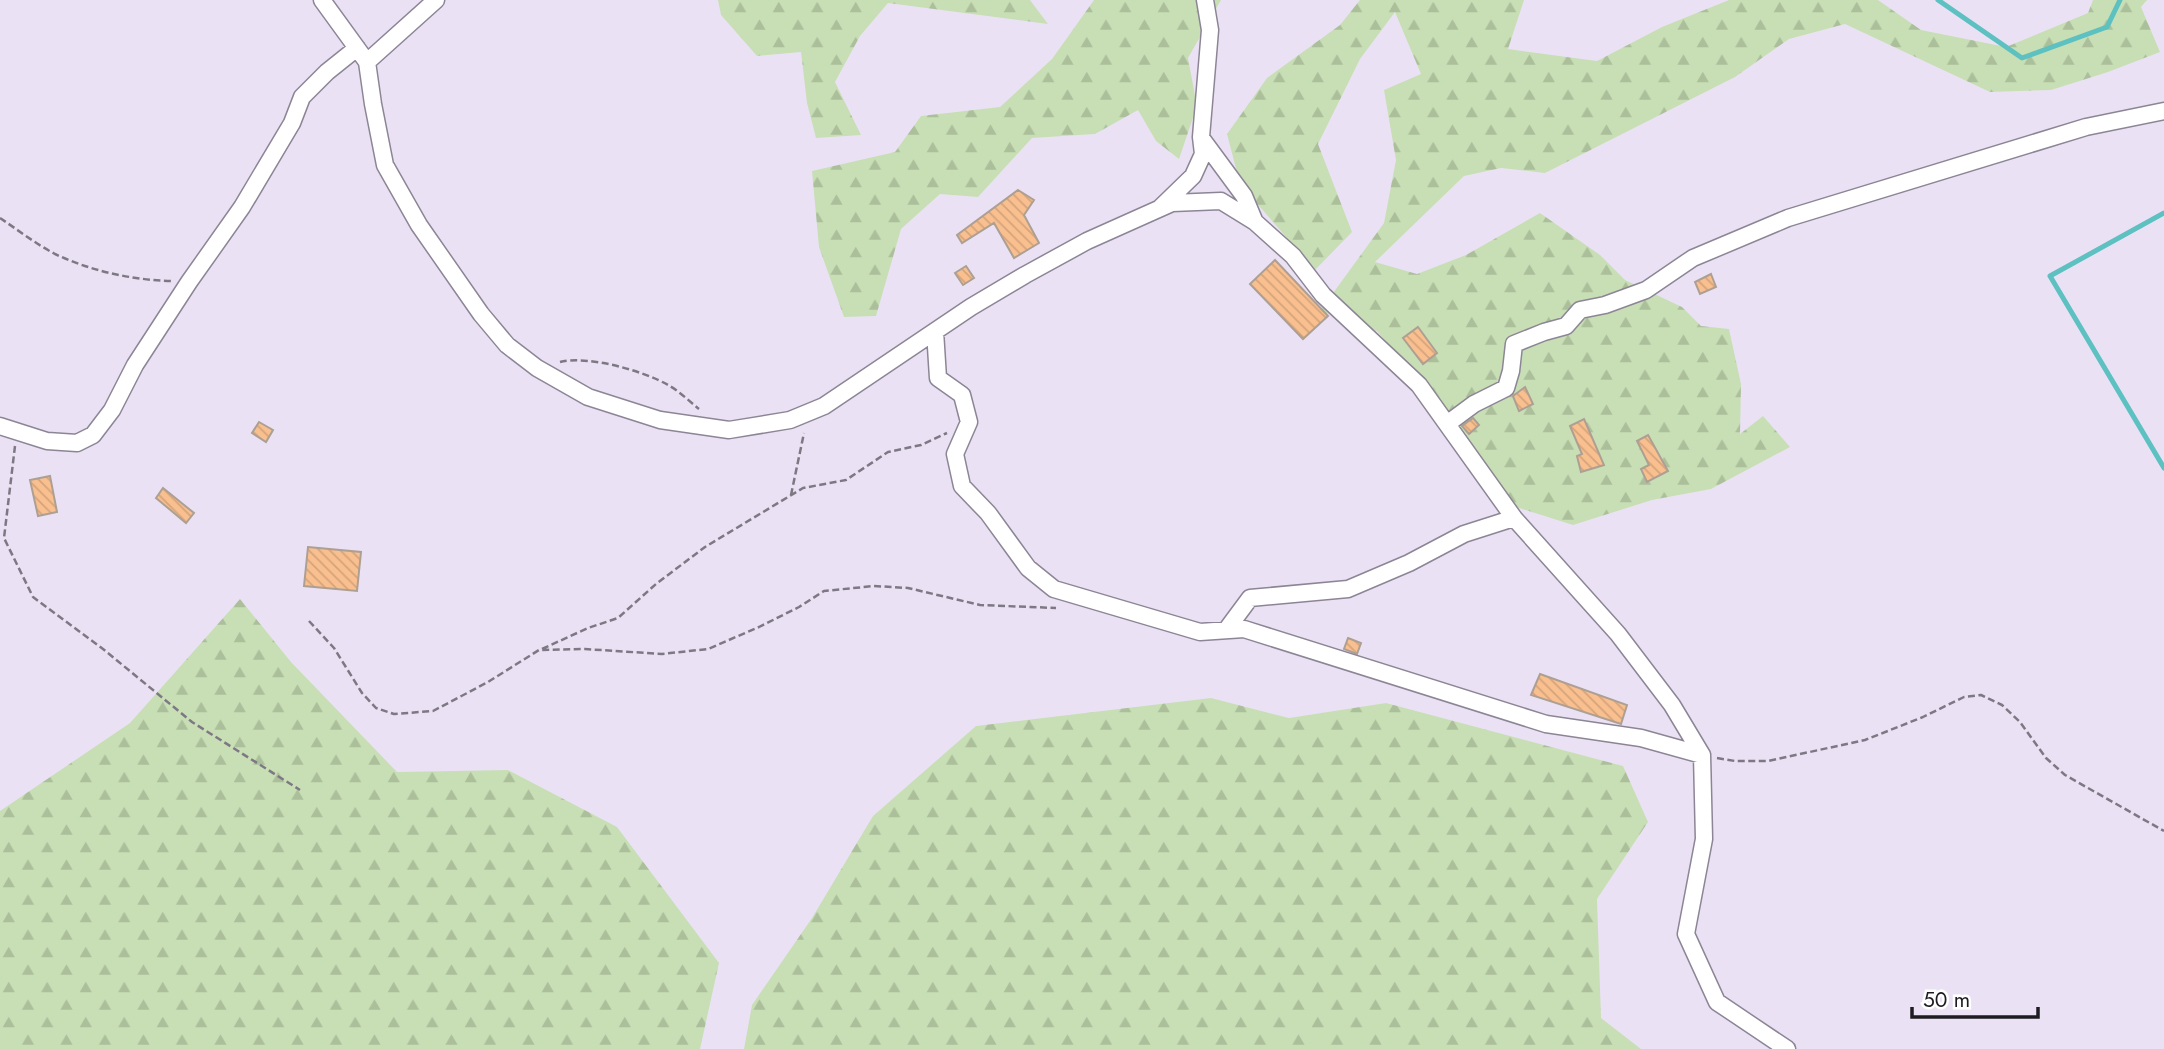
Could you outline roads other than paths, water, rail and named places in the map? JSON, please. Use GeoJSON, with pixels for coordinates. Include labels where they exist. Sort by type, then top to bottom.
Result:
{"type":"FeatureCollection","features":[{"type":"Feature","properties":{"kind":"street"},"geometry":{"type":"LineString","coordinates":[[322,0],[362,55],[385,165],[419,225],[481,314],[507,345],[537,368],[588,397],[660,420],[729,430],[764,426],[824,406],[971,307],[1077,246],[1172,203],[1221,201],[1255,222],[1293,256],[1323,295],[1419,385],[1514,518],[1618,634],[1672,705],[1702,755],[1704,839],[1686,934],[1717,1002],[1787,1049]]}},
{"type":"Feature","properties":{"kind":"street"},"geometry":{"type":"LineString","coordinates":[[8,428],[47,440],[77,443],[93,435],[112,410],[135,365],[189,282],[242,207],[292,123],[302,97],[327,72],[362,55],[436,0]]}},
{"type":"Feature","properties":{"kind":"street"},"geometry":{"type":"LineString","coordinates":[[1159,209],[1193,176],[1203,154],[1201,137],[1210,30],[1205,0]]}},
{"type":"Feature","properties":{"kind":"street"},"geometry":{"type":"LineString","coordinates":[[1447,424],[1474,404],[1506,388],[1514,344],[1566,326],[1580,310],[1605,305],[1646,290],[1693,258],[1788,218],[2086,127],[2164,111]]}},
{"type":"Feature","properties":{"kind":"street"},"geometry":{"type":"LineString","coordinates":[[1201,137],[1244,196],[1255,222]]}},
{"type":"Feature","properties":{"kind":"street"},"geometry":{"type":"LineString","coordinates":[[935,331],[938,378],[962,395],[969,422],[955,454],[962,486],[988,513],[1028,568],[1054,589],[1200,632],[1244,629],[1546,724],[1641,738],[1702,755]]}},
{"type":"Feature","properties":{"kind":"street"},"geometry":{"type":"LineString","coordinates":[[1227,629],[1250,598],[1348,589],[1409,563],[1464,534],[1514,518]]}},
{"type":"Feature","properties":{"kind":"waterway"},"geometry":{"type":"LineString","coordinates":[[1938,0],[2022,58],[2107,27],[2120,0]]}},
{"type":"Feature","properties":{"kind":"waterway"},"geometry":{"type":"LineString","coordinates":[[2164,213],[2050,276],[2164,468]]}}]}
